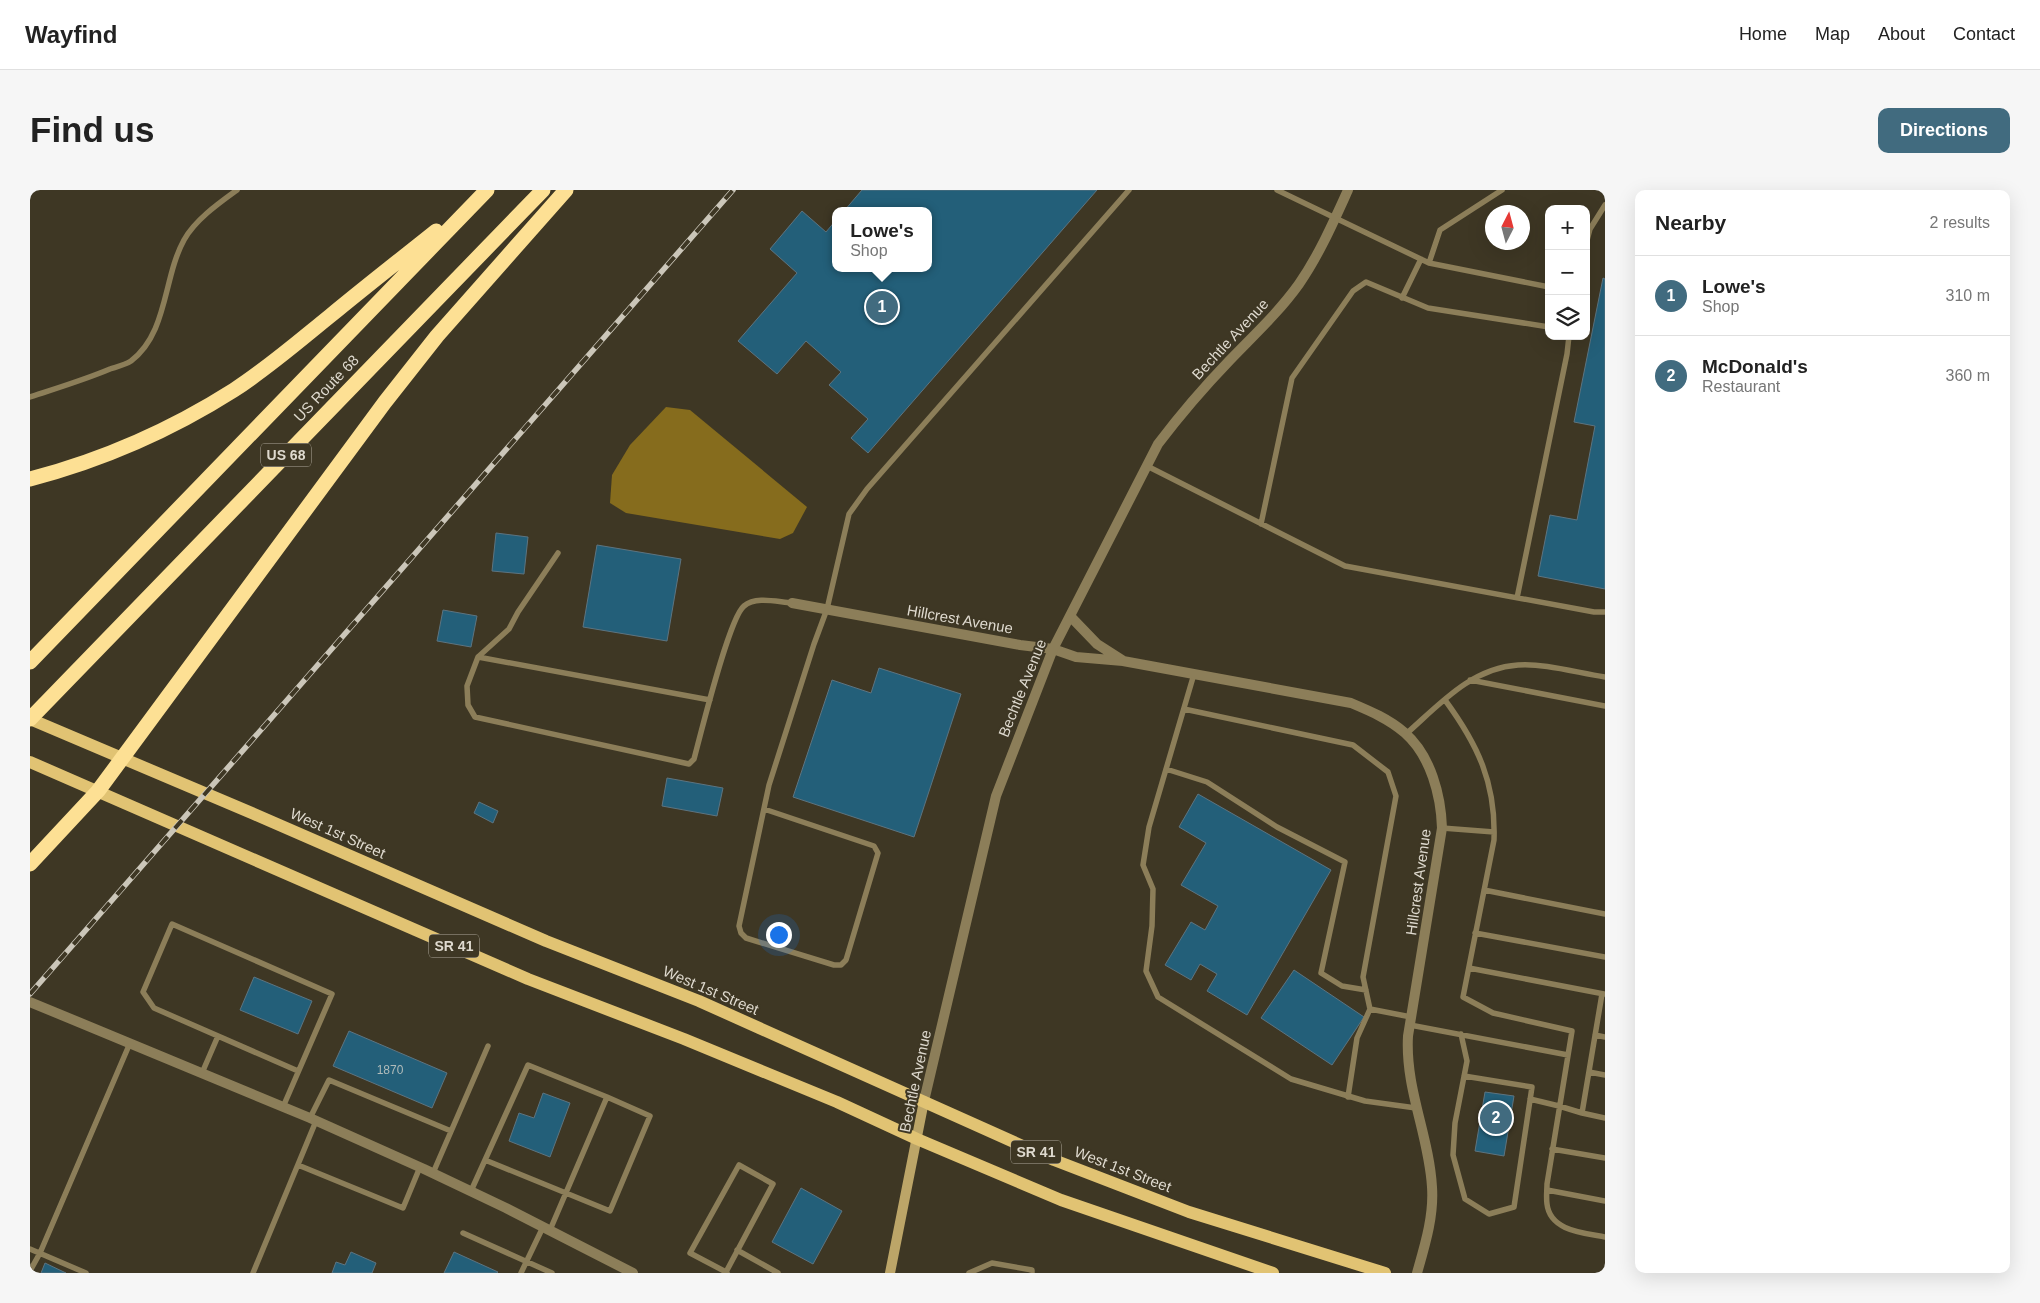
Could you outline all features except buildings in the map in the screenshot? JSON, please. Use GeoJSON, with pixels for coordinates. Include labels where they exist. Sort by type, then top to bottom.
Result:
{"type":"FeatureCollection","features":[{"type":"Feature","properties":{"kind":"highway","name":"US Route 68"},"geometry":{"type":"LineString","coordinates":[[30,719],[543,190]]}},
{"type":"Feature","properties":{"kind":"highway"},"geometry":{"type":"LineString","coordinates":[[30,864],[98,791],[385,402],[437,336],[566,190]]}},
{"type":"Feature","properties":{"kind":"highway","name":"US Route 68"},"geometry":{"type":"LineString","coordinates":[[30,662],[486,191]]}},
{"type":"Feature","properties":{"kind":"highway"},"geometry":{"type":"LineString","coordinates":[[30,478],[69,468],[121,449],[163,430],[236,388],[281,356],[486,191]]}},
{"type":"Feature","properties":{"kind":"main road","name":"West 1st Street"},"geometry":{"type":"LineString","coordinates":[[30,719],[168,776],[546,941],[699,1001],[1054,1160],[1189,1212],[1385,1273]]}},
{"type":"Feature","properties":{"kind":"main road","name":"SR 41"},"geometry":{"type":"LineString","coordinates":[[30,762],[227,846],[528,979],[693,1043],[837,1102],[917,1139],[1061,1200],[1273,1273]]}},
{"type":"Feature","properties":{"kind":"main road","name":"Bechtle Avenue"},"geometry":{"type":"LineString","coordinates":[[890,1273],[924,1101]]}},
{"type":"Feature","properties":{"kind":"street","name":"Bechtle Avenue"},"geometry":{"type":"LineString","coordinates":[[924,1101],[996,796],[1053,649],[1158,444],[1180,415],[1229,361],[1273,317],[1298,284],[1322,247],[1348,190]]}},
{"type":"Feature","properties":{"kind":"street","name":"Hillcrest Avenue"},"geometry":{"type":"LineString","coordinates":[[792,603],[1020,645],[1053,649],[1076,658],[1122,661],[1351,703],[1372,712],[1406,734],[1417,748],[1437,789],[1442,828],[1407,1055],[1408,1075],[1429,1163],[1432,1188],[1431,1211],[1426,1243],[1417,1273]]}},
{"type":"Feature","properties":{"kind":"street","name":"Hillcrest Avenue"},"geometry":{"type":"LineString","coordinates":[[1071,616],[1097,644],[1122,661]]}},
{"type":"Feature","properties":{"kind":"street"},"geometry":{"type":"LineString","coordinates":[[30,1002],[283,1107],[420,1167],[546,1228],[632,1273]]}},
{"type":"Feature","properties":{"kind":"lane"},"geometry":{"type":"LineString","coordinates":[[30,397],[86,379],[130,361],[148,344],[162,311],[175,261],[185,238],[212,208],[237,190]]}},
{"type":"Feature","properties":{"kind":"lane"},"geometry":{"type":"LineString","coordinates":[[764,809],[874,846],[878,853],[846,960],[841,965],[834,965],[746,938],[741,933],[739,926],[769,785],[814,644],[827,610],[849,514],[867,489],[1129,190]]}},
{"type":"Feature","properties":{"kind":"lane"},"geometry":{"type":"LineString","coordinates":[[1277,190],[1429,263],[1545,286]]}},
{"type":"Feature","properties":{"kind":"lane"},"geometry":{"type":"LineString","coordinates":[[1429,263],[1440,230],[1502,190]]}},
{"type":"Feature","properties":{"kind":"lane"},"geometry":{"type":"LineString","coordinates":[[1590,229],[1605,205]]}},
{"type":"Feature","properties":{"kind":"lane"},"geometry":{"type":"LineString","coordinates":[[1402,298],[1421,259]]}},
{"type":"Feature","properties":{"kind":"lane"},"geometry":{"type":"LineString","coordinates":[[1261,524],[1292,378],[1353,291],[1366,282],[1428,308],[1545,326]]}},
{"type":"Feature","properties":{"kind":"lane"},"geometry":{"type":"LineString","coordinates":[[1517,598],[1569,340]]}},
{"type":"Feature","properties":{"kind":"lane"},"geometry":{"type":"LineString","coordinates":[[1147,466],[1345,566],[1517,598],[1605,612]]}},
{"type":"Feature","properties":{"kind":"lane"},"geometry":{"type":"LineString","coordinates":[[558,553],[518,612],[509,629],[478,657],[467,686],[468,705],[475,717],[690,764],[694,758],[735,619],[743,607],[756,600],[792,603]]}},
{"type":"Feature","properties":{"kind":"lane"},"geometry":{"type":"LineString","coordinates":[[478,657],[710,700]]}},
{"type":"Feature","properties":{"kind":"lane"},"geometry":{"type":"LineString","coordinates":[[1406,734],[1470,680],[1502,667],[1519,664],[1605,677]]}},
{"type":"Feature","properties":{"kind":"lane"},"geometry":{"type":"LineString","coordinates":[[1194,674],[1149,827],[1143,865],[1153,889],[1152,926],[1146,971],[1158,997],[1290,1079],[1365,1101],[1416,1108]]}},
{"type":"Feature","properties":{"kind":"lane"},"geometry":{"type":"LineString","coordinates":[[1470,680],[1605,706]]}},
{"type":"Feature","properties":{"kind":"lane"},"geometry":{"type":"LineString","coordinates":[[1445,700],[1476,746],[1492,796],[1494,832],[1463,997],[1493,1014],[1572,1031],[1552,1148],[1546,1190],[1547,1206],[1554,1220],[1571,1230],[1605,1237]]}},
{"type":"Feature","properties":{"kind":"lane"},"geometry":{"type":"LineString","coordinates":[[1184,709],[1353,744],[1388,772],[1396,796],[1363,976],[1370,1009],[1357,1038],[1348,1097]]}},
{"type":"Feature","properties":{"kind":"lane"},"geometry":{"type":"LineString","coordinates":[[1166,769],[1207,782],[1277,827],[1345,862],[1321,973],[1342,986],[1366,990]]}},
{"type":"Feature","properties":{"kind":"lane"},"geometry":{"type":"LineString","coordinates":[[1442,828],[1494,832]]}},
{"type":"Feature","properties":{"kind":"lane"},"geometry":{"type":"LineString","coordinates":[[1484,890],[1605,914]]}},
{"type":"Feature","properties":{"kind":"lane"},"geometry":{"type":"LineString","coordinates":[[283,1107],[332,994],[172,924],[143,992],[154,1008],[298,1071]]}},
{"type":"Feature","properties":{"kind":"lane"},"geometry":{"type":"LineString","coordinates":[[1475,933],[1605,957]]}},
{"type":"Feature","properties":{"kind":"lane"},"geometry":{"type":"LineString","coordinates":[[1469,968],[1604,994],[1582,1113]]}},
{"type":"Feature","properties":{"kind":"lane"},"geometry":{"type":"LineString","coordinates":[[1370,1009],[1461,1034],[1568,1055]]}},
{"type":"Feature","properties":{"kind":"lane"},"geometry":{"type":"LineString","coordinates":[[1461,1034],[1467,1061],[1464,1076],[1455,1123],[1453,1155],[1465,1199],[1489,1214],[1514,1207],[1532,1087],[1464,1076]]}},
{"type":"Feature","properties":{"kind":"lane"},"geometry":{"type":"LineString","coordinates":[[1595,1035],[1605,1037]]}},
{"type":"Feature","properties":{"kind":"lane"},"geometry":{"type":"LineString","coordinates":[[202,1073],[218,1036]]}},
{"type":"Feature","properties":{"kind":"lane"},"geometry":{"type":"LineString","coordinates":[[30,1270],[40,1253],[130,1043]]}},
{"type":"Feature","properties":{"kind":"lane"},"geometry":{"type":"LineString","coordinates":[[433,1173],[488,1046]]}},
{"type":"Feature","properties":{"kind":"lane"},"geometry":{"type":"LineString","coordinates":[[471,1191],[485,1160],[528,1065],[650,1116],[610,1211],[485,1160]]}},
{"type":"Feature","properties":{"kind":"lane"},"geometry":{"type":"LineString","coordinates":[[1589,1072],[1605,1076]]}},
{"type":"Feature","properties":{"kind":"lane"},"geometry":{"type":"LineString","coordinates":[[253,1273],[298,1165],[328,1080],[451,1131]]}},
{"type":"Feature","properties":{"kind":"lane"},"geometry":{"type":"LineString","coordinates":[[521,1273],[566,1193],[607,1097]]}},
{"type":"Feature","properties":{"kind":"lane"},"geometry":{"type":"LineString","coordinates":[[1530,1100],[1605,1118]]}},
{"type":"Feature","properties":{"kind":"lane"},"geometry":{"type":"LineString","coordinates":[[1552,1148],[1605,1158]]}},
{"type":"Feature","properties":{"kind":"lane"},"geometry":{"type":"LineString","coordinates":[[298,1165],[403,1208],[420,1167]]}},
{"type":"Feature","properties":{"kind":"lane"},"geometry":{"type":"LineString","coordinates":[[739,1165],[773,1184],[726,1273],[690,1253],[739,1165]]}},
{"type":"Feature","properties":{"kind":"lane"},"geometry":{"type":"LineString","coordinates":[[1546,1190],[1605,1201]]}},
{"type":"Feature","properties":{"kind":"lane"},"geometry":{"type":"LineString","coordinates":[[463,1233],[552,1273]]}},
{"type":"Feature","properties":{"kind":"lane"},"geometry":{"type":"LineString","coordinates":[[30,1249],[86,1273]]}},
{"type":"Feature","properties":{"kind":"lane"},"geometry":{"type":"LineString","coordinates":[[737,1250],[778,1273]]}},
{"type":"Feature","properties":{"kind":"lane"},"geometry":{"type":"LineString","coordinates":[[969,1273],[992,1263],[1032,1270],[1032,1273]]}},
{"type":"Feature","properties":{"kind":"shaded area"},"geometry":{"type":"Polygon","coordinates":[[[666,407],[690,410],[807,507],[793,533],[780,539],[626,513],[610,503],[612,475],[630,445],[666,407]]]}},
{"type":"Feature","properties":{"kind":"railway"},"geometry":{"type":"LineString","coordinates":[[30,994],[733,190]]}},
{"type":"Feature","properties":{"kind":"place","name":"Lowe's"},"geometry":{"type":"Point","coordinates":[882,307]}},
{"type":"Feature","properties":{"kind":"place","name":"McDonald's"},"geometry":{"type":"Point","coordinates":[1496,1118]}}]}
